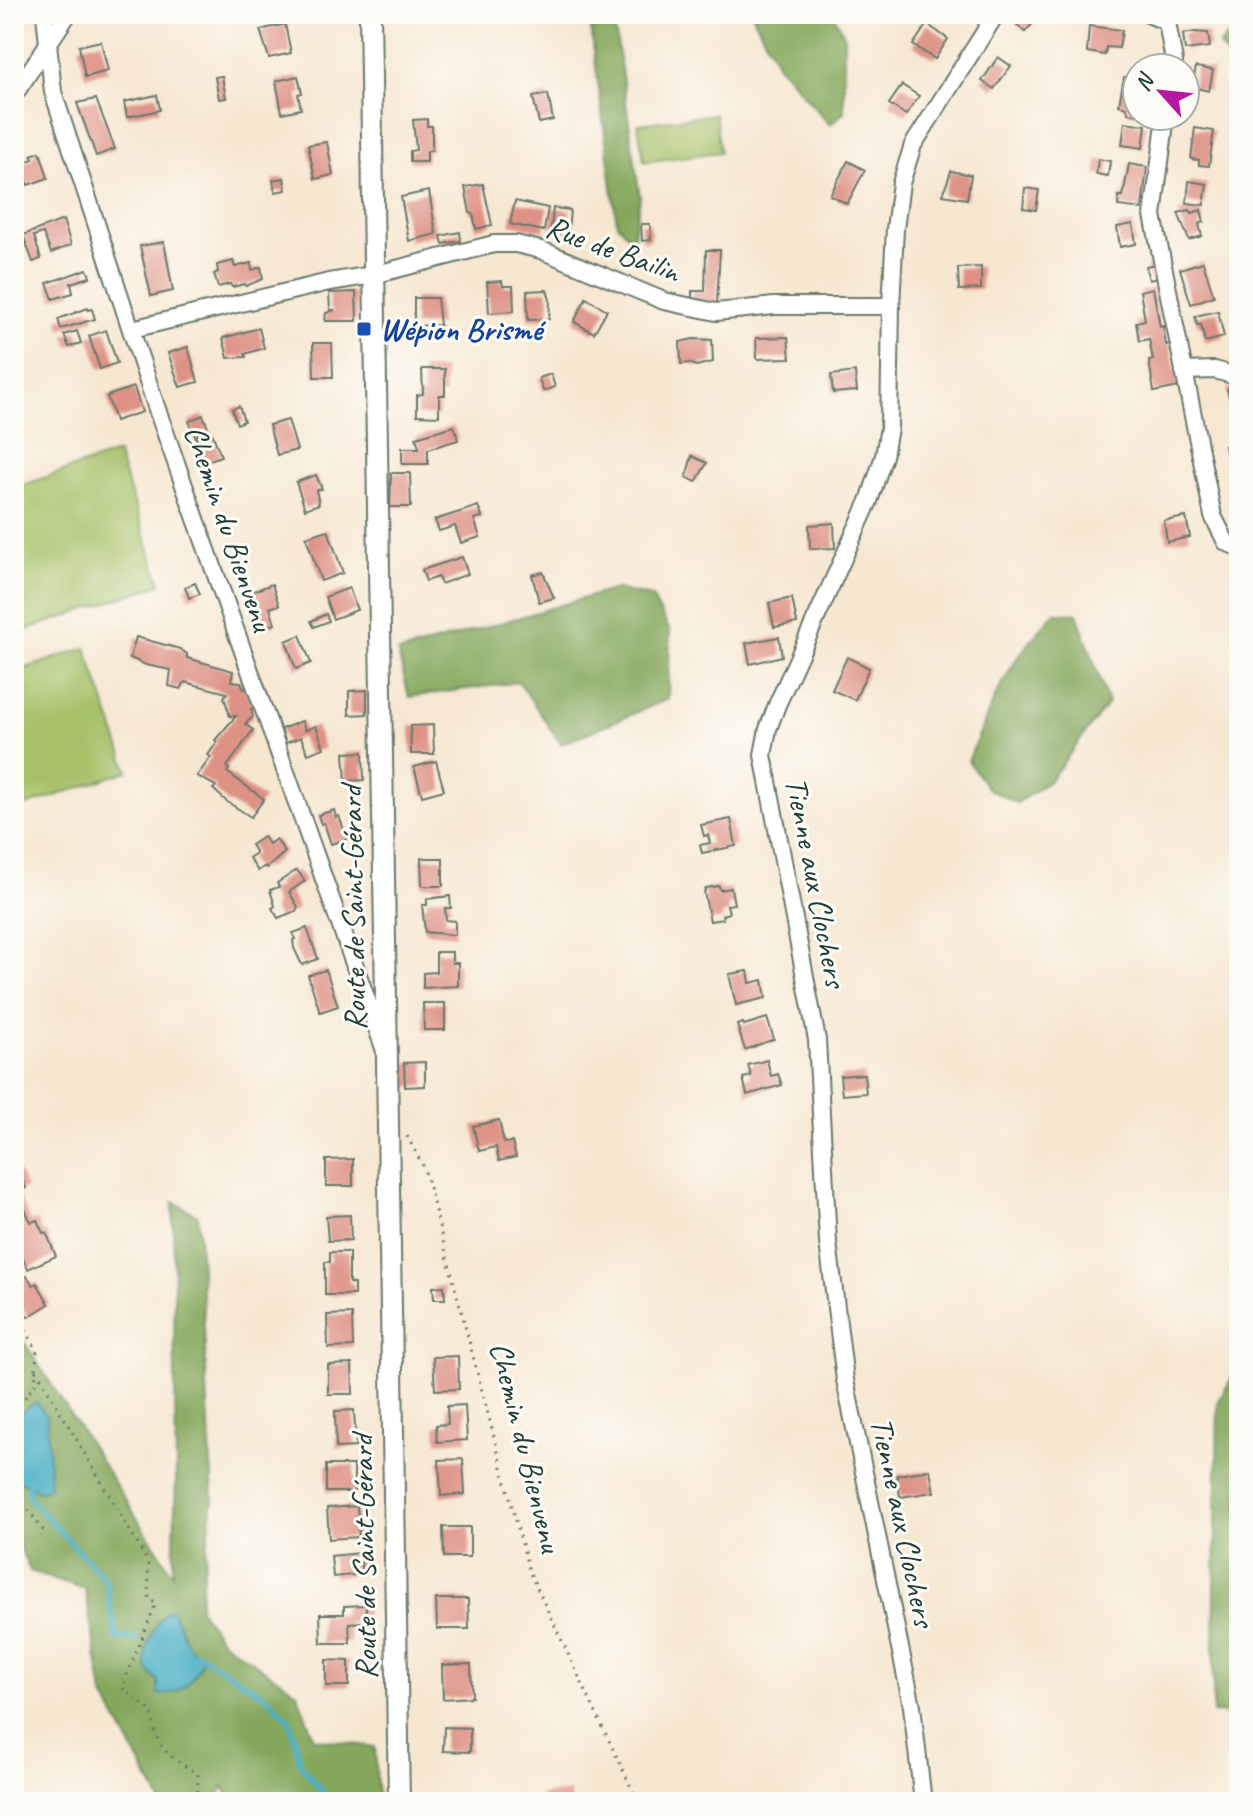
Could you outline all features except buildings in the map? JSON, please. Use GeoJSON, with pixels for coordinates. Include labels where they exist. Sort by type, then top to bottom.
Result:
{"type":"FeatureCollection","features":[{"type":"Feature","properties":{"kind":"main road","name":"Route de Saint-Gérard"},"geometry":{"type":"LineString","coordinates":[[370,14],[399,1802]]}},
{"type":"Feature","properties":{"kind":"street","name":"Chemin du Bienvenu"},"geometry":{"type":"LineString","coordinates":[[45,14],[53,92],[158,412],[385,1053]]}},
{"type":"Feature","properties":{"kind":"street"},"geometry":{"type":"LineString","coordinates":[[14,95],[68,14]]}},
{"type":"Feature","properties":{"kind":"street","name":"Tienne aux Clochers"},"geometry":{"type":"LineString","coordinates":[[923,1802],[912,1706],[845,1380],[828,1242],[817,1040],[763,755],[777,705],[869,501],[884,456],[889,428],[891,306],[901,183],[913,145],[996,14]]}},
{"type":"Feature","properties":{"kind":"street"},"geometry":{"type":"LineString","coordinates":[[1153,15],[1167,22],[1172,52]]}},
{"type":"Feature","properties":{"kind":"street"},"geometry":{"type":"LineString","coordinates":[[1164,132],[1153,215],[1213,516],[1226,542],[1239,548]]}},
{"type":"Feature","properties":{"kind":"street","name":"Rue de Bailin"},"geometry":{"type":"LineString","coordinates":[[132,329],[329,282],[373,275],[476,248],[516,244],[541,250],[664,301],[716,312],[774,306],[891,306]]}},
{"type":"Feature","properties":{"kind":"street"},"geometry":{"type":"LineString","coordinates":[[1184,371],[1215,370],[1232,375]]}},
{"type":"Feature","properties":{"kind":"path","name":"Chemin du Bienvenu"},"geometry":{"type":"LineString","coordinates":[[405,1132],[424,1168],[529,1571],[638,1802]]}},
{"type":"Feature","properties":{"kind":"path"},"geometry":{"type":"LineString","coordinates":[[14,1309],[37,1351],[35,1384],[14,1412]]}},
{"type":"Feature","properties":{"kind":"path"},"geometry":{"type":"LineString","coordinates":[[36,1370],[148,1562],[149,1600],[156,1603],[122,1688],[152,1712],[154,1737],[175,1760],[198,1774],[197,1802]]}},
{"type":"Feature","properties":{"kind":"path"},"geometry":{"type":"LineString","coordinates":[[14,1490],[45,1533]]}},
{"type":"Feature","properties":{"kind":"green space"},"geometry":{"type":"Polygon","coordinates":[[[586,14],[613,14],[640,197],[633,241],[617,224],[590,22],[586,14]]]}},
{"type":"Feature","properties":{"kind":"green space"},"geometry":{"type":"Polygon","coordinates":[[[752,14],[833,14],[844,34],[844,112],[830,125],[778,65],[752,14]]]}},
{"type":"Feature","properties":{"kind":"green space"},"geometry":{"type":"Polygon","coordinates":[[[1239,23],[1239,70],[1219,46],[1239,23]]]}},
{"type":"Feature","properties":{"kind":"green space"},"geometry":{"type":"Polygon","coordinates":[[[715,114],[720,152],[644,162],[638,124],[715,114]]]}},
{"type":"Feature","properties":{"kind":"green space"},"geometry":{"type":"Polygon","coordinates":[[[117,453],[161,584],[14,634],[14,488],[117,453]]]}},
{"type":"Feature","properties":{"kind":"green space"},"geometry":{"type":"Polygon","coordinates":[[[615,589],[652,597],[670,631],[668,699],[561,744],[519,682],[409,697],[398,653],[615,589]]]}},
{"type":"Feature","properties":{"kind":"green space"},"geometry":{"type":"Polygon","coordinates":[[[1054,613],[1077,613],[1108,703],[1050,780],[1017,803],[988,789],[968,761],[995,697],[1017,658],[1054,613]]]}},
{"type":"Feature","properties":{"kind":"green space"},"geometry":{"type":"Polygon","coordinates":[[[86,648],[128,771],[14,810],[14,672],[86,648]]]}},
{"type":"Feature","properties":{"kind":"green space"},"geometry":{"type":"Polygon","coordinates":[[[173,1202],[198,1215],[213,1500],[199,1608],[221,1640],[297,1692],[314,1738],[375,1747],[378,1802],[336,1802],[331,1799],[329,1802],[232,1802],[224,1786],[216,1802],[161,1802],[103,1694],[85,1589],[30,1571],[14,1534],[14,1460],[21,1481],[14,1431],[14,1340],[24,1342],[173,1574],[176,1479],[173,1202]],[[175,1618],[154,1631],[146,1653],[148,1670],[158,1681],[158,1693],[166,1694],[180,1689],[195,1674],[202,1660],[188,1647],[175,1618]]]}},
{"type":"Feature","properties":{"kind":"green space"},"geometry":{"type":"Polygon","coordinates":[[[1239,1366],[1239,1714],[1213,1713],[1218,1402],[1239,1366]]]}},
{"type":"Feature","properties":{"kind":"water"},"geometry":{"type":"Polygon","coordinates":[[[38,1403],[47,1418],[50,1486],[41,1492],[20,1481],[14,1452],[15,1434],[21,1417],[26,1407],[38,1403]]]}},
{"type":"Feature","properties":{"kind":"water"},"geometry":{"type":"Polygon","coordinates":[[[168,1610],[172,1611],[188,1646],[202,1659],[180,1690],[158,1694],[158,1681],[149,1671],[146,1656],[154,1630],[168,1610]]]}},
{"type":"Feature","properties":{"kind":"waterway"},"geometry":{"type":"LineString","coordinates":[[28,1482],[29,1498],[106,1580],[116,1638],[136,1638]]}},
{"type":"Feature","properties":{"kind":"waterway"},"geometry":{"type":"LineString","coordinates":[[195,1652],[266,1696],[289,1719],[302,1767],[331,1802]]}},
{"type":"Feature","properties":{"kind":"place","name":"Wépion Brismé"},"geometry":{"type":"Point","coordinates":[364,329]}}]}
